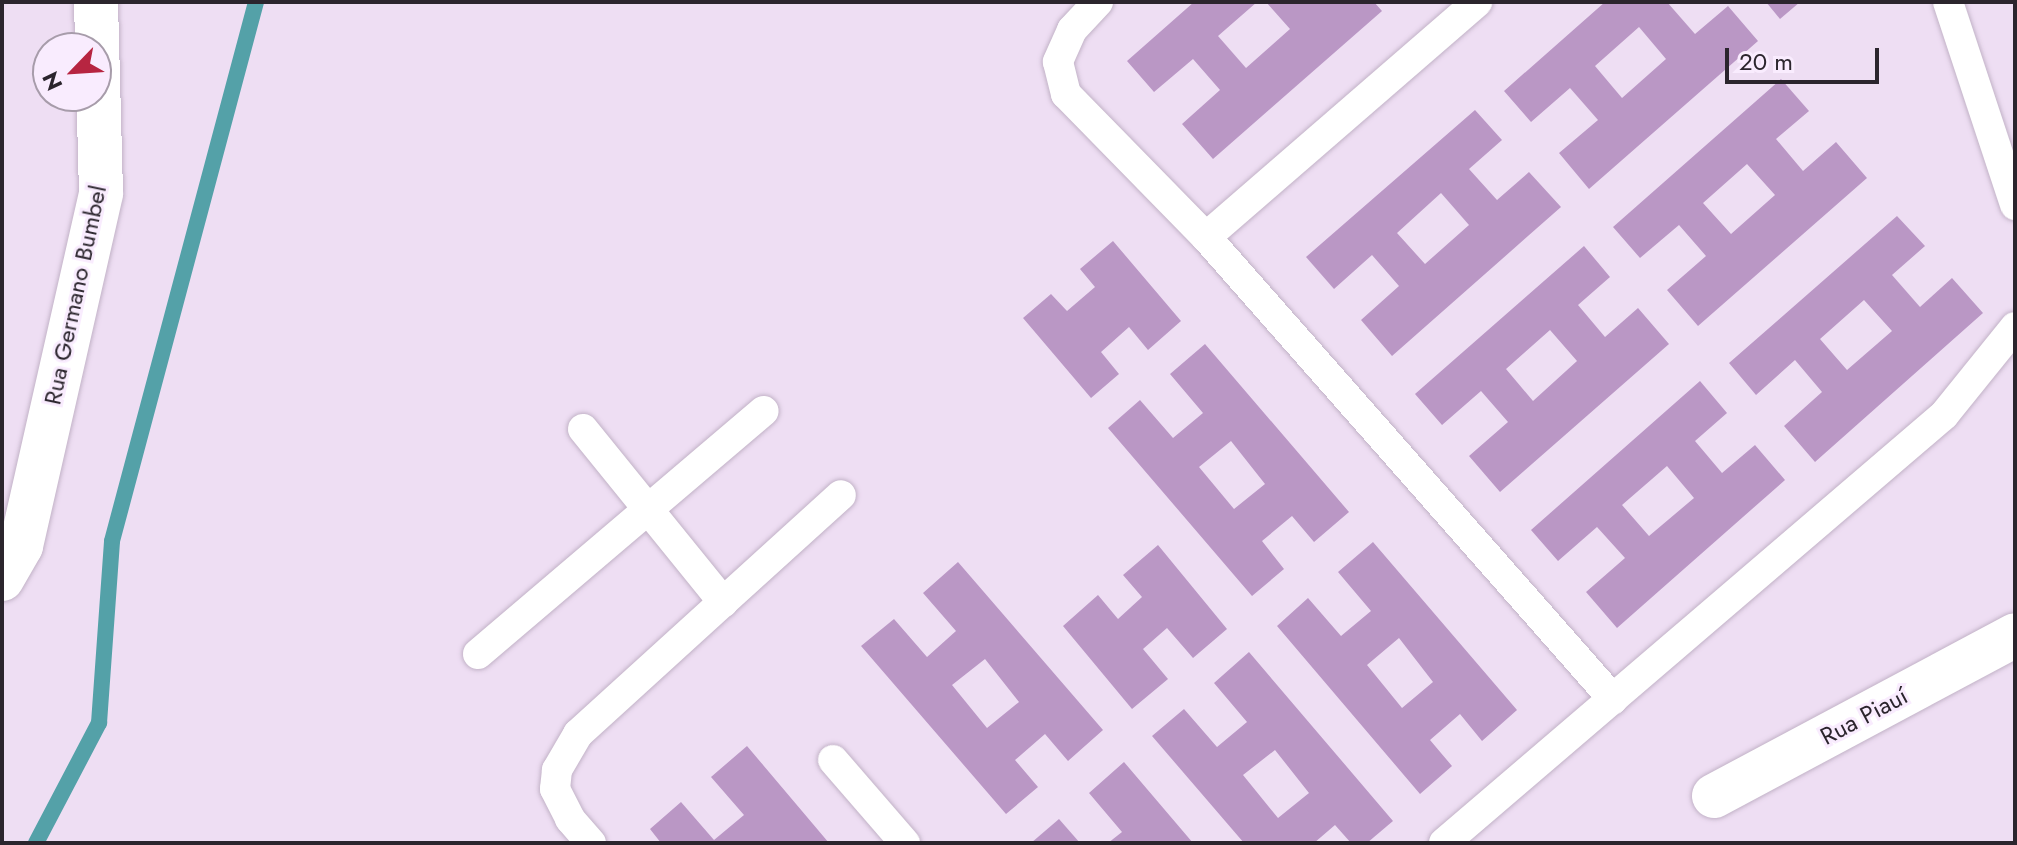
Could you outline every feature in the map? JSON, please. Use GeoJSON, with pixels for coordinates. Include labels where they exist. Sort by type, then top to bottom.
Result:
{"type":"FeatureCollection","features":[{"type":"Feature","properties":{"kind":"street","name":"Rua Germano Bumbel"},"geometry":{"type":"LineString","coordinates":[[2,579],[21,546],[101,193],[96,2]]}},
{"type":"Feature","properties":{"kind":"street","name":"Rua Piauí"},"geometry":{"type":"LineString","coordinates":[[1714,796],[2015,635]]}},
{"type":"Feature","properties":{"kind":"lane"},"geometry":{"type":"LineString","coordinates":[[1098,2],[1072,30],[1058,62],[1066,94],[1206,237],[1613,699]]}},
{"type":"Feature","properties":{"kind":"lane"},"geometry":{"type":"LineString","coordinates":[[1206,237],[1477,2]]}},
{"type":"Feature","properties":{"kind":"lane"},"geometry":{"type":"LineString","coordinates":[[1948,2],[2015,205]]}},
{"type":"Feature","properties":{"kind":"lane"},"geometry":{"type":"LineString","coordinates":[[1444,843],[1944,415],[2015,327]]}},
{"type":"Feature","properties":{"kind":"lane"},"geometry":{"type":"LineString","coordinates":[[478,654],[764,411]]}},
{"type":"Feature","properties":{"kind":"lane"},"geometry":{"type":"LineString","coordinates":[[583,429],[723,602]]}},
{"type":"Feature","properties":{"kind":"lane"},"geometry":{"type":"LineString","coordinates":[[591,843],[570,819],[555,789],[557,770],[578,734],[841,495]]}},
{"type":"Feature","properties":{"kind":"lane"},"geometry":{"type":"LineString","coordinates":[[833,760],[905,843]]}},
{"type":"Feature","properties":{"kind":"building"},"geometry":{"type":"Polygon","coordinates":[[[1194,2],[1257,2],[1218,36],[1246,68],[1290,29],[1266,2],[1374,2],[1382,11],[1213,159],[1182,124],[1220,90],[1193,59],[1154,92],[1127,61],[1194,2]]]}},
{"type":"Feature","properties":{"kind":"building"},"geometry":{"type":"Polygon","coordinates":[[[1605,2],[1667,2],[1695,34],[1728,6],[1758,41],[1589,189],[1559,153],[1598,120],[1570,88],[1531,122],[1504,91],[1605,2]],[[1639,27],[1595,66],[1622,98],[1666,59],[1639,27]]]}},
{"type":"Feature","properties":{"kind":"building"},"geometry":{"type":"Polygon","coordinates":[[[1766,2],[1800,2],[1780,19],[1766,2]]]}},
{"type":"Feature","properties":{"kind":"building"},"geometry":{"type":"Polygon","coordinates":[[[1781,79],[1809,111],[1776,139],[1803,171],[1836,142],[1867,178],[1698,326],[1667,290],[1706,256],[1679,225],[1640,258],[1613,227],[1781,79]],[[1747,164],[1703,203],[1731,234],[1775,195],[1747,164]]]}},
{"type":"Feature","properties":{"kind":"building"},"geometry":{"type":"Polygon","coordinates":[[[1475,110],[1502,140],[1469,169],[1497,200],[1529,172],[1561,207],[1392,356],[1361,320],[1399,286],[1372,255],[1334,289],[1306,257],[1475,110]],[[1441,193],[1397,233],[1425,264],[1469,225],[1441,193]]]}},
{"type":"Feature","properties":{"kind":"building"},"geometry":{"type":"Polygon","coordinates":[[[1897,216],[1925,246],[1892,275],[1920,307],[1952,278],[1983,313],[1815,462],[1784,426],[1822,392],[1795,360],[1756,395],[1729,363],[1897,216]],[[1864,300],[1820,339],[1847,370],[1892,331],[1864,300]]]}},
{"type":"Feature","properties":{"kind":"building"},"geometry":{"type":"Polygon","coordinates":[[[1113,241],[1181,321],[1148,350],[1129,327],[1101,352],[1119,374],[1091,398],[1023,318],[1051,294],[1067,311],[1095,287],[1080,269],[1113,241]]]}},
{"type":"Feature","properties":{"kind":"building"},"geometry":{"type":"Polygon","coordinates":[[[1584,246],[1610,277],[1578,305],[1605,337],[1638,308],[1669,344],[1500,492],[1469,456],[1508,422],[1481,391],[1442,425],[1415,394],[1584,246]],[[1550,330],[1506,369],[1533,401],[1577,361],[1550,330]]]}},
{"type":"Feature","properties":{"kind":"building"},"geometry":{"type":"Polygon","coordinates":[[[1205,344],[1349,512],[1314,542],[1292,516],[1262,541],[1284,569],[1252,596],[1108,428],[1140,400],[1173,438],[1203,413],[1170,374],[1205,344]],[[1231,441],[1199,467],[1234,509],[1265,484],[1231,441]]]}},
{"type":"Feature","properties":{"kind":"building"},"geometry":{"type":"Polygon","coordinates":[[[1700,381],[1727,413],[1695,441],[1722,473],[1755,445],[1785,480],[1617,628],[1586,592],[1625,558],[1597,527],[1558,561],[1531,530],[1700,381]],[[1667,466],[1622,505],[1649,536],[1694,498],[1667,466]]]}},
{"type":"Feature","properties":{"kind":"building"},"geometry":{"type":"Polygon","coordinates":[[[1373,542],[1517,710],[1482,741],[1460,714],[1430,740],[1452,766],[1420,794],[1277,626],[1308,598],[1341,636],[1371,611],[1338,572],[1373,542]],[[1399,638],[1367,665],[1402,708],[1433,682],[1399,638]]]}},
{"type":"Feature","properties":{"kind":"building"},"geometry":{"type":"Polygon","coordinates":[[[1158,545],[1227,629],[1193,658],[1167,628],[1143,649],[1168,679],[1132,709],[1063,626],[1098,595],[1118,619],[1142,597],[1123,575],[1158,545]]]}},
{"type":"Feature","properties":{"kind":"building"},"geometry":{"type":"Polygon","coordinates":[[[958,562],[1103,730],[1068,761],[1045,734],[1015,760],[1038,787],[1006,814],[861,646],[894,619],[927,657],[956,631],[923,593],[958,562]],[[985,659],[952,685],[987,728],[1019,702],[985,659]]]}},
{"type":"Feature","properties":{"kind":"building"},"geometry":{"type":"Polygon","coordinates":[[[1249,652],[1393,821],[1367,843],[1351,843],[1335,825],[1314,843],[1244,843],[1152,736],[1184,709],[1217,747],[1247,722],[1214,683],[1249,652]],[[1275,750],[1243,775],[1278,818],[1309,793],[1275,750]]]}},
{"type":"Feature","properties":{"kind":"building"},"geometry":{"type":"Polygon","coordinates":[[[747,746],[829,843],[661,843],[650,829],[681,802],[714,840],[744,815],[711,777],[747,746]]]}},
{"type":"Feature","properties":{"kind":"building"},"geometry":{"type":"Polygon","coordinates":[[[1124,762],[1193,843],[1108,843],[1122,832],[1089,793],[1124,762]]]}},
{"type":"Feature","properties":{"kind":"building"},"geometry":{"type":"Polygon","coordinates":[[[1059,819],[1080,843],[1031,843],[1059,819]]]}},
{"type":"Feature","properties":{"kind":"waterway"},"geometry":{"type":"LineString","coordinates":[[36,843],[99,723],[112,541],[256,2]]}}]}
